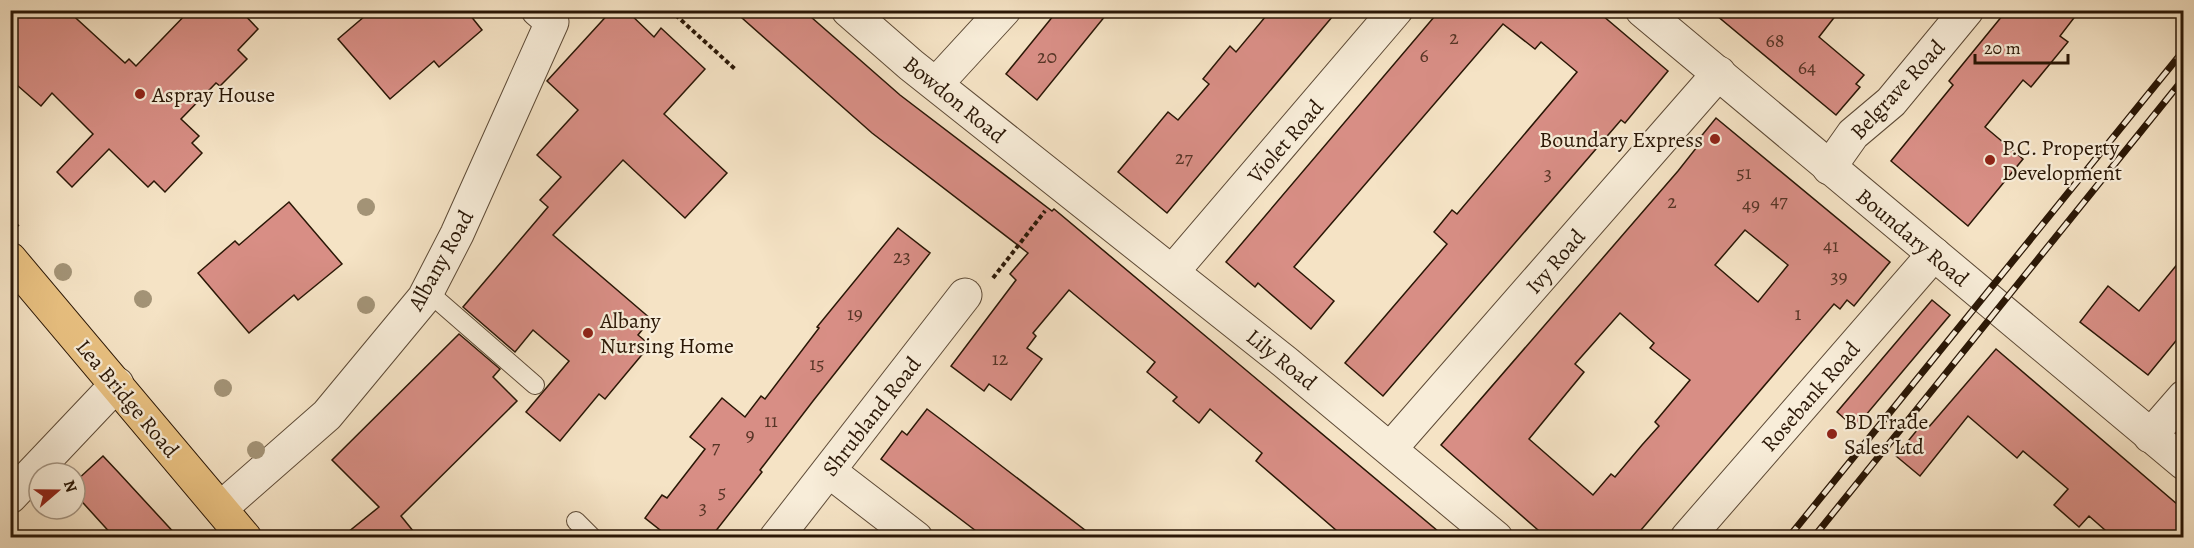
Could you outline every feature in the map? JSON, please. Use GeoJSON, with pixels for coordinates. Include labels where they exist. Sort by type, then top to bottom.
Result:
{"type":"FeatureCollection","features":[{"type":"Feature","properties":{"kind":"main road","name":"Lea Bridge Road"},"geometry":{"type":"LineString","coordinates":[[10,259],[245,537]]}},
{"type":"Feature","properties":{"kind":"street","name":"Bowdon Road"},"geometry":{"type":"LineString","coordinates":[[848,10],[936,84],[1065,186]]}},
{"type":"Feature","properties":{"kind":"street"},"geometry":{"type":"LineString","coordinates":[[936,84],[1004,10]]}},
{"type":"Feature","properties":{"kind":"street","name":"Violet Road"},"geometry":{"type":"LineString","coordinates":[[1173,271],[1396,10]]}},
{"type":"Feature","properties":{"kind":"street","name":"Boundary Road"},"geometry":{"type":"LineString","coordinates":[[1642,10],[2184,463]]}},
{"type":"Feature","properties":{"kind":"street","name":"Belgrave Road"},"geometry":{"type":"LineString","coordinates":[[1829,168],[1853,134],[1891,102],[1967,10]]}},
{"type":"Feature","properties":{"kind":"street","name":"Albany Road"},"geometry":{"type":"LineString","coordinates":[[221,508],[327,415],[387,346],[427,291],[457,234],[545,16]]}},
{"type":"Feature","properties":{"kind":"street","name":"Ivy Road"},"geometry":{"type":"LineString","coordinates":[[1391,448],[1719,73]]}},
{"type":"Feature","properties":{"kind":"street","name":"Lily Road"},"geometry":{"type":"LineString","coordinates":[[1065,186],[1391,448],[1496,537]]}},
{"type":"Feature","properties":{"kind":"street","name":"Rosebank Road"},"geometry":{"type":"LineString","coordinates":[[1687,537],[1934,254]]}},
{"type":"Feature","properties":{"kind":"street","name":"Shrubland Road"},"geometry":{"type":"LineString","coordinates":[[776,537],[965,295]]}},
{"type":"Feature","properties":{"kind":"street"},"geometry":{"type":"LineString","coordinates":[[10,497],[117,384]]}},
{"type":"Feature","properties":{"kind":"street"},"geometry":{"type":"LineString","coordinates":[[2150,436],[2184,397]]}},
{"type":"Feature","properties":{"kind":"street"},"geometry":{"type":"LineString","coordinates":[[829,471],[916,537]]}},
{"type":"Feature","properties":{"kind":"lane"},"geometry":{"type":"LineString","coordinates":[[427,291],[535,385]]}},
{"type":"Feature","properties":{"kind":"lane"},"geometry":{"type":"LineString","coordinates":[[576,521],[593,537]]}},
{"type":"Feature","properties":{"kind":"path"},"geometry":{"type":"LineString","coordinates":[[670,10],[735,69]]}},
{"type":"Feature","properties":{"kind":"path"},"geometry":{"type":"LineString","coordinates":[[965,295],[984,289],[1065,186]]}},
{"type":"Feature","properties":{"kind":"building","name":"Aspray House"},"geometry":{"type":"Polygon","coordinates":[[[10,10],[67,10],[125,63],[129,59],[136,66],[190,10],[240,10],[258,29],[238,50],[247,59],[220,86],[216,83],[181,119],[199,136],[192,143],[202,153],[165,192],[154,181],[148,187],[109,149],[72,187],[57,172],[93,134],[52,93],[41,106],[10,79],[10,10]]]}},
{"type":"Feature","properties":{"kind":"building"},"geometry":{"type":"Polygon","coordinates":[[[372,10],[466,10],[482,30],[439,67],[434,61],[390,99],[338,39],[372,10]]]}},
{"type":"Feature","properties":{"kind":"building"},"geometry":{"type":"Polygon","coordinates":[[[612,10],[626,10],[654,37],[661,28],[705,69],[664,114],[727,173],[685,218],[623,160],[553,235],[651,319],[638,335],[650,345],[605,399],[599,394],[560,441],[526,412],[569,361],[533,330],[515,352],[463,307],[548,207],[540,200],[561,177],[537,155],[578,110],[547,81],[612,10]]]}},
{"type":"Feature","properties":{"kind":"building"},"geometry":{"type":"Polygon","coordinates":[[[733,10],[803,10],[900,95],[1052,211],[1054,209],[1445,537],[1344,537],[1256,461],[1262,453],[1210,409],[1199,423],[1173,401],[1177,397],[1147,372],[1155,362],[1069,290],[1033,333],[1036,336],[1027,348],[1042,359],[1011,400],[989,384],[984,391],[951,366],[1016,280],[1010,274],[1028,253],[872,133],[733,10]]]}},
{"type":"Feature","properties":{"kind":"building"},"geometry":{"type":"Polygon","coordinates":[[[1058,10],[1110,10],[1037,100],[1006,74],[1058,10]]]}},
{"type":"Feature","properties":{"kind":"building"},"geometry":{"type":"Polygon","coordinates":[[[1271,10],[1338,10],[1167,213],[1118,172],[1168,112],[1178,120],[1209,84],[1203,79],[1230,46],[1236,52],[1271,10]]]}},
{"type":"Feature","properties":{"kind":"building"},"geometry":{"type":"Polygon","coordinates":[[[1440,10],[1596,10],[1668,71],[1625,123],[1621,120],[1383,396],[1345,363],[1447,244],[1434,232],[1452,210],[1457,214],[1577,72],[1541,42],[1535,49],[1503,24],[1294,267],[1334,301],[1311,329],[1258,283],[1255,287],[1226,262],[1440,10]]]}},
{"type":"Feature","properties":{"kind":"building"},"geometry":{"type":"Polygon","coordinates":[[[1710,10],[1840,10],[1819,37],[1864,75],[1856,84],[1860,87],[1836,115],[1710,10]]]}},
{"type":"Feature","properties":{"kind":"building"},"geometry":{"type":"Polygon","coordinates":[[[2007,10],[2080,10],[2060,36],[2068,42],[2031,87],[2023,80],[1985,127],[2023,159],[1968,226],[1891,161],[1953,85],[1949,81],[2007,10]]]}},
{"type":"Feature","properties":{"kind":"building"},"geometry":{"type":"Polygon","coordinates":[[[1716,118],[1890,262],[1854,306],[1847,300],[1840,309],[1834,304],[1635,537],[1546,537],[1441,445],[1678,171],[1697,147],[1694,145],[1716,118]],[[1745,230],[1715,265],[1758,302],[1788,265],[1745,230]],[[1620,313],[1575,364],[1584,372],[1529,439],[1593,495],[1611,474],[1615,477],[1659,426],[1655,422],[1690,380],[1650,348],[1654,343],[1620,313]]]}},
{"type":"Feature","properties":{"kind":"building"},"geometry":{"type":"Polygon","coordinates":[[[289,202],[342,264],[298,300],[294,295],[249,333],[198,273],[235,241],[239,245],[289,202]]]}},
{"type":"Feature","properties":{"kind":"building"},"geometry":{"type":"Polygon","coordinates":[[[898,228],[930,253],[813,401],[711,537],[669,537],[645,518],[662,495],[667,498],[705,449],[690,437],[722,398],[745,417],[761,396],[765,399],[819,328],[817,327],[898,228]]]}},
{"type":"Feature","properties":{"kind":"building"},"geometry":{"type":"Polygon","coordinates":[[[2184,256],[2184,331],[2148,375],[2080,322],[2108,286],[2139,311],[2184,256]]]}},
{"type":"Feature","properties":{"kind":"building"},"geometry":{"type":"Polygon","coordinates":[[[1932,300],[1950,315],[1855,428],[1837,412],[1932,300]]]}},
{"type":"Feature","properties":{"kind":"building"},"geometry":{"type":"Polygon","coordinates":[[[459,334],[500,369],[493,377],[517,401],[401,516],[418,537],[342,537],[379,507],[332,460],[459,334]]]}},
{"type":"Feature","properties":{"kind":"building"},"geometry":{"type":"Polygon","coordinates":[[[1996,349],[2184,510],[2184,537],[2113,537],[2089,516],[2079,527],[2054,505],[2068,489],[2023,451],[2017,458],[1968,416],[1920,476],[1896,456],[1922,424],[1928,428],[1996,349]]]}},
{"type":"Feature","properties":{"kind":"building"},"geometry":{"type":"Polygon","coordinates":[[[927,409],[1094,537],[984,537],[881,459],[902,431],[907,435],[927,409]]]}},
{"type":"Feature","properties":{"kind":"building"},"geometry":{"type":"Polygon","coordinates":[[[103,456],[178,537],[114,537],[87,507],[87,471],[103,456]]]}},
{"type":"Feature","properties":{"kind":"railway"},"geometry":{"type":"LineString","coordinates":[[1788,538],[2184,50]]}},
{"type":"Feature","properties":{"kind":"railway"},"geometry":{"type":"LineString","coordinates":[[1813,538],[2184,78]]}},
{"type":"Feature","properties":{"kind":"place","name":"Aspray House"},"geometry":{"type":"Point","coordinates":[140,94]}},
{"type":"Feature","properties":{"kind":"place","name":"Boundary Express"},"geometry":{"type":"Point","coordinates":[1715,139]}},
{"type":"Feature","properties":{"kind":"place","name":"P.C. Property Development"},"geometry":{"type":"Point","coordinates":[1990,160]}},
{"type":"Feature","properties":{"kind":"place","name":"Albany Nursing Home"},"geometry":{"type":"Point","coordinates":[588,333]}},
{"type":"Feature","properties":{"kind":"place","name":"BD Trade Sales Ltd"},"geometry":{"type":"Point","coordinates":[1832,434]}}]}
